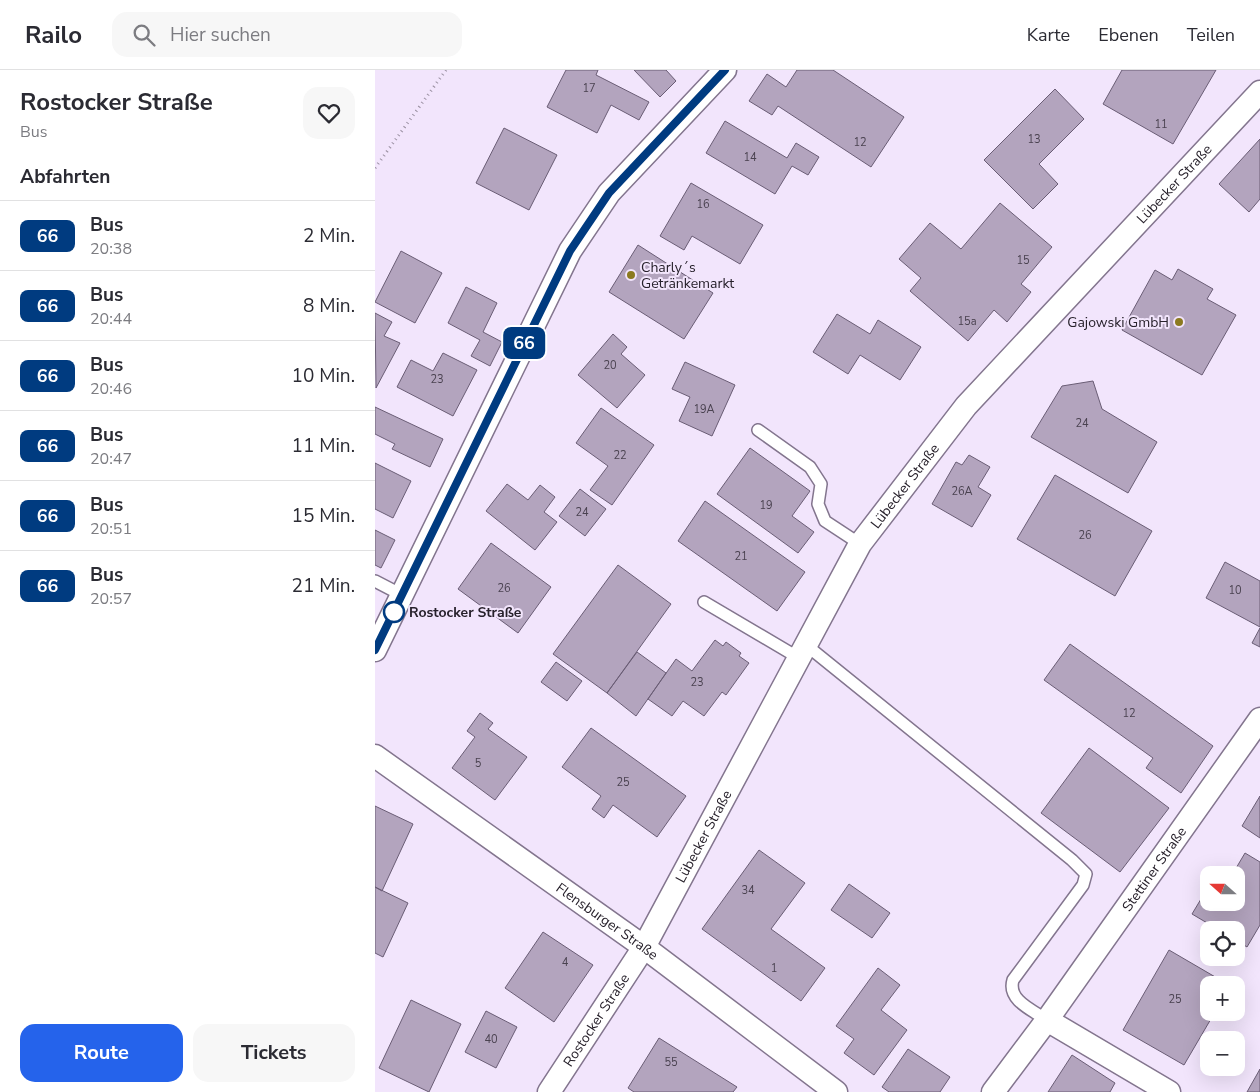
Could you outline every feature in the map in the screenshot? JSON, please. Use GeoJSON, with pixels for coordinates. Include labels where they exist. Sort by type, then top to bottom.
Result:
{"type":"FeatureCollection","features":[{"type":"Feature","properties":{"kind":"street"},"geometry":{"type":"LineString","coordinates":[[375,650],[570,251],[609,193],[725,70]]}},
{"type":"Feature","properties":{"kind":"street","name":"Lübecker Straße"},"geometry":{"type":"LineString","coordinates":[[644,947],[860,544],[966,406],[1260,92]]}},
{"type":"Feature","properties":{"kind":"street","name":"Stettiner Straße"},"geometry":{"type":"LineString","coordinates":[[993,1092],[1047,1020],[1260,719]]}},
{"type":"Feature","properties":{"kind":"street","name":"Flensburger Straße"},"geometry":{"type":"LineString","coordinates":[[375,756],[644,947],[836,1092]]}},
{"type":"Feature","properties":{"kind":"street","name":"Rostocker Straße"},"geometry":{"type":"LineString","coordinates":[[549,1092],[644,947]]}},
{"type":"Feature","properties":{"kind":"street"},"geometry":{"type":"LineString","coordinates":[[1047,1020],[1169,1092]]}},
{"type":"Feature","properties":{"kind":"lane"},"geometry":{"type":"LineString","coordinates":[[758,430],[810,467],[821,484],[818,504],[825,521],[860,544]]}},
{"type":"Feature","properties":{"kind":"lane"},"geometry":{"type":"LineString","coordinates":[[375,581],[402,595]]}},
{"type":"Feature","properties":{"kind":"lane"},"geometry":{"type":"LineString","coordinates":[[703,602],[803,652],[1072,860],[1086,874],[1083,886],[1013,980],[1010,987],[1013,996],[1047,1020]]}},
{"type":"Feature","properties":{"kind":"path"},"geometry":{"type":"LineString","coordinates":[[375,168],[446,70]]}},
{"type":"Feature","properties":{"kind":"building"},"geometry":{"type":"Polygon","coordinates":[[[566,70],[598,70],[596,75],[649,102],[639,120],[611,105],[597,133],[547,107],[566,70]]]}},
{"type":"Feature","properties":{"kind":"building"},"geometry":{"type":"Polygon","coordinates":[[[634,70],[666,70],[676,81],[660,97],[634,70]]]}},
{"type":"Feature","properties":{"kind":"building"},"geometry":{"type":"Polygon","coordinates":[[[797,70],[833,70],[904,117],[871,167],[778,106],[772,115],[749,101],[767,74],[786,87],[797,70]]]}},
{"type":"Feature","properties":{"kind":"building"},"geometry":{"type":"Polygon","coordinates":[[[1122,70],[1216,70],[1173,144],[1103,104],[1122,70]]]}},
{"type":"Feature","properties":{"kind":"building"},"geometry":{"type":"Polygon","coordinates":[[[1055,89],[1084,119],[1039,164],[1058,184],[1033,209],[984,160],[1055,89]]]}},
{"type":"Feature","properties":{"kind":"building"},"geometry":{"type":"Polygon","coordinates":[[[725,121],[787,158],[796,143],[819,157],[808,175],[792,166],[775,194],[706,153],[725,121]]]}},
{"type":"Feature","properties":{"kind":"building"},"geometry":{"type":"Polygon","coordinates":[[[504,128],[557,155],[529,210],[476,183],[504,128]]]}},
{"type":"Feature","properties":{"kind":"building"},"geometry":{"type":"Polygon","coordinates":[[[1260,139],[1260,199],[1249,212],[1219,184],[1260,139]]]}},
{"type":"Feature","properties":{"kind":"building"},"geometry":{"type":"Polygon","coordinates":[[[691,183],[763,225],[740,264],[692,236],[684,250],[660,236],[691,183]]]}},
{"type":"Feature","properties":{"kind":"building"},"geometry":{"type":"Polygon","coordinates":[[[1000,203],[1052,247],[1021,284],[1031,292],[1007,322],[994,310],[968,341],[910,291],[921,278],[899,259],[930,223],[961,249],[1000,203]]]}},
{"type":"Feature","properties":{"kind":"building"},"geometry":{"type":"Polygon","coordinates":[[[638,245],[713,293],[684,339],[609,292],[638,245]]]}},
{"type":"Feature","properties":{"kind":"building"},"geometry":{"type":"Polygon","coordinates":[[[401,251],[442,273],[415,323],[375,302],[401,251]]]}},
{"type":"Feature","properties":{"kind":"building","name":"Gajowski GmbH"},"geometry":{"type":"Polygon","coordinates":[[[1178,269],[1213,289],[1207,299],[1236,315],[1202,375],[1122,330],[1155,270],[1172,280],[1178,269]]]}},
{"type":"Feature","properties":{"kind":"building"},"geometry":{"type":"Polygon","coordinates":[[[466,287],[497,303],[483,332],[502,342],[490,366],[471,356],[480,340],[448,323],[466,287]]]}},
{"type":"Feature","properties":{"kind":"building"},"geometry":{"type":"Polygon","coordinates":[[[375,313],[392,322],[384,336],[400,343],[376,388],[375,313]]]}},
{"type":"Feature","properties":{"kind":"building"},"geometry":{"type":"Polygon","coordinates":[[[837,314],[870,334],[878,320],[921,347],[900,380],[860,355],[848,374],[813,352],[837,314]]]}},
{"type":"Feature","properties":{"kind":"building"},"geometry":{"type":"Polygon","coordinates":[[[613,334],[627,347],[621,354],[645,375],[617,408],[578,375],[613,334]]]}},
{"type":"Feature","properties":{"kind":"building"},"geometry":{"type":"Polygon","coordinates":[[[443,353],[477,370],[453,416],[397,387],[411,360],[433,371],[443,353]]]}},
{"type":"Feature","properties":{"kind":"building"},"geometry":{"type":"Polygon","coordinates":[[[685,362],[735,385],[712,436],[679,421],[690,397],[672,389],[685,362]]]}},
{"type":"Feature","properties":{"kind":"building"},"geometry":{"type":"Polygon","coordinates":[[[1093,381],[1102,409],[1157,442],[1128,493],[1031,437],[1062,386],[1093,381]]]}},
{"type":"Feature","properties":{"kind":"building"},"geometry":{"type":"Polygon","coordinates":[[[375,407],[443,439],[430,467],[392,449],[395,444],[375,434],[375,407]]]}},
{"type":"Feature","properties":{"kind":"building"},"geometry":{"type":"Polygon","coordinates":[[[601,408],[654,445],[612,505],[590,490],[608,466],[576,443],[601,408]]]}},
{"type":"Feature","properties":{"kind":"building"},"geometry":{"type":"Polygon","coordinates":[[[750,448],[810,491],[792,516],[814,532],[798,553],[717,494],[750,448]]]}},
{"type":"Feature","properties":{"kind":"building"},"geometry":{"type":"Polygon","coordinates":[[[969,455],[990,467],[978,487],[991,495],[972,527],[932,504],[956,462],[962,465],[969,455]]]}},
{"type":"Feature","properties":{"kind":"building"},"geometry":{"type":"Polygon","coordinates":[[[375,463],[411,481],[393,518],[375,509],[375,463]]]}},
{"type":"Feature","properties":{"kind":"building"},"geometry":{"type":"Polygon","coordinates":[[[1055,475],[1152,531],[1115,596],[1017,539],[1055,475]]]}},
{"type":"Feature","properties":{"kind":"building"},"geometry":{"type":"Polygon","coordinates":[[[507,484],[528,500],[540,485],[555,497],[544,512],[557,522],[535,550],[486,511],[507,484]]]}},
{"type":"Feature","properties":{"kind":"building"},"geometry":{"type":"Polygon","coordinates":[[[580,489],[606,509],[585,536],[559,516],[580,489]]]}},
{"type":"Feature","properties":{"kind":"building"},"geometry":{"type":"Polygon","coordinates":[[[705,501],[805,572],[777,611],[678,541],[705,501]]]}},
{"type":"Feature","properties":{"kind":"building"},"geometry":{"type":"Polygon","coordinates":[[[375,530],[395,540],[381,568],[375,565],[375,530]]]}},
{"type":"Feature","properties":{"kind":"building"},"geometry":{"type":"Polygon","coordinates":[[[491,543],[551,587],[518,633],[458,589],[491,543]]]}},
{"type":"Feature","properties":{"kind":"building"},"geometry":{"type":"Polygon","coordinates":[[[1225,562],[1260,581],[1260,627],[1206,598],[1225,562]]]}},
{"type":"Feature","properties":{"kind":"building"},"geometry":{"type":"Polygon","coordinates":[[[618,565],[671,604],[607,693],[553,654],[618,565]]]}},
{"type":"Feature","properties":{"kind":"building"},"geometry":{"type":"Polygon","coordinates":[[[1260,628],[1260,647],[1252,643],[1260,628]]]}},
{"type":"Feature","properties":{"kind":"building"},"geometry":{"type":"Polygon","coordinates":[[[715,640],[723,646],[726,642],[741,653],[739,656],[749,663],[726,695],[722,692],[704,716],[683,701],[672,716],[648,699],[676,659],[692,671],[715,640]]]}},
{"type":"Feature","properties":{"kind":"building"},"geometry":{"type":"Polygon","coordinates":[[[1070,644],[1213,746],[1181,793],[1146,768],[1153,758],[1044,680],[1070,644]]]}},
{"type":"Feature","properties":{"kind":"building"},"geometry":{"type":"Polygon","coordinates":[[[637,652],[666,673],[636,716],[607,693],[637,652]]]}},
{"type":"Feature","properties":{"kind":"building"},"geometry":{"type":"Polygon","coordinates":[[[556,662],[582,681],[567,701],[541,682],[556,662]]]}},
{"type":"Feature","properties":{"kind":"building"},"geometry":{"type":"Polygon","coordinates":[[[480,713],[493,723],[488,729],[527,757],[495,800],[452,768],[475,737],[467,731],[480,713]]]}},
{"type":"Feature","properties":{"kind":"building"},"geometry":{"type":"Polygon","coordinates":[[[591,728],[686,796],[657,837],[613,805],[604,818],[592,809],[601,796],[562,767],[591,728]]]}},
{"type":"Feature","properties":{"kind":"building"},"geometry":{"type":"Polygon","coordinates":[[[1089,748],[1169,808],[1120,872],[1041,813],[1089,748]]]}},
{"type":"Feature","properties":{"kind":"building"},"geometry":{"type":"Polygon","coordinates":[[[1260,796],[1260,838],[1242,826],[1260,796]]]}},
{"type":"Feature","properties":{"kind":"building"},"geometry":{"type":"Polygon","coordinates":[[[375,806],[413,824],[382,891],[375,887],[375,806]]]}},
{"type":"Feature","properties":{"kind":"building"},"geometry":{"type":"Polygon","coordinates":[[[759,850],[805,883],[771,929],[825,968],[801,1001],[702,929],[759,850]]]}},
{"type":"Feature","properties":{"kind":"building"},"geometry":{"type":"Polygon","coordinates":[[[1245,853],[1260,862],[1260,925],[1247,947],[1245,946],[1245,921],[1204,921],[1192,914],[1200,901],[1200,911],[1245,911],[1245,866],[1237,866],[1245,853]]]}},
{"type":"Feature","properties":{"kind":"building"},"geometry":{"type":"Polygon","coordinates":[[[849,884],[890,913],[872,938],[831,910],[849,884]]]}},
{"type":"Feature","properties":{"kind":"building"},"geometry":{"type":"Polygon","coordinates":[[[375,887],[408,903],[383,957],[375,953],[375,887]]]}},
{"type":"Feature","properties":{"kind":"building"},"geometry":{"type":"Polygon","coordinates":[[[543,932],[593,965],[554,1022],[505,988],[543,932]]]}},
{"type":"Feature","properties":{"kind":"building"},"geometry":{"type":"Polygon","coordinates":[[[1169,950],[1214,976],[1200,976],[1200,1021],[1210,1021],[1204,1031],[1200,1031],[1200,1038],[1184,1065],[1123,1030],[1169,950]]]}},
{"type":"Feature","properties":{"kind":"building"},"geometry":{"type":"Polygon","coordinates":[[[878,968],[900,985],[881,1010],[907,1030],[874,1075],[844,1053],[854,1039],[836,1026],[878,968]]]}},
{"type":"Feature","properties":{"kind":"building"},"geometry":{"type":"Polygon","coordinates":[[[411,1000],[461,1024],[429,1092],[379,1068],[411,1000]]]}},
{"type":"Feature","properties":{"kind":"building"},"geometry":{"type":"Polygon","coordinates":[[[486,1011],[517,1027],[496,1068],[465,1052],[486,1011]]]}},
{"type":"Feature","properties":{"kind":"building"},"geometry":{"type":"Polygon","coordinates":[[[659,1038],[737,1087],[733,1092],[634,1092],[628,1088],[659,1038]]]}},
{"type":"Feature","properties":{"kind":"building"},"geometry":{"type":"Polygon","coordinates":[[[908,1049],[950,1077],[940,1092],[889,1092],[882,1087],[908,1049]]]}},
{"type":"Feature","properties":{"kind":"building"},"geometry":{"type":"Polygon","coordinates":[[[1072,1055],[1115,1083],[1110,1092],[1048,1092],[1072,1055]]]}},
{"type":"Feature","properties":{"kind":"building"},"geometry":{"type":"Polygon","coordinates":[[[1260,1069],[1260,1092],[1247,1092],[1260,1069]]]}},
{"type":"Feature","properties":{"kind":"bus line","name":"66"},"geometry":{"type":"LineString","coordinates":[[375,650],[570,251],[609,193],[725,70]]}},
{"type":"Feature","properties":{"kind":"place","name":"Charly´s Getränkemarkt"},"geometry":{"type":"Point","coordinates":[631,275]}},
{"type":"Feature","properties":{"kind":"place","name":"Gajowski GmbH"},"geometry":{"type":"Point","coordinates":[1179,322]}},
{"type":"Feature","properties":{"kind":"place","name":"Rostocker Straße"},"geometry":{"type":"Point","coordinates":[394,612]}}]}
